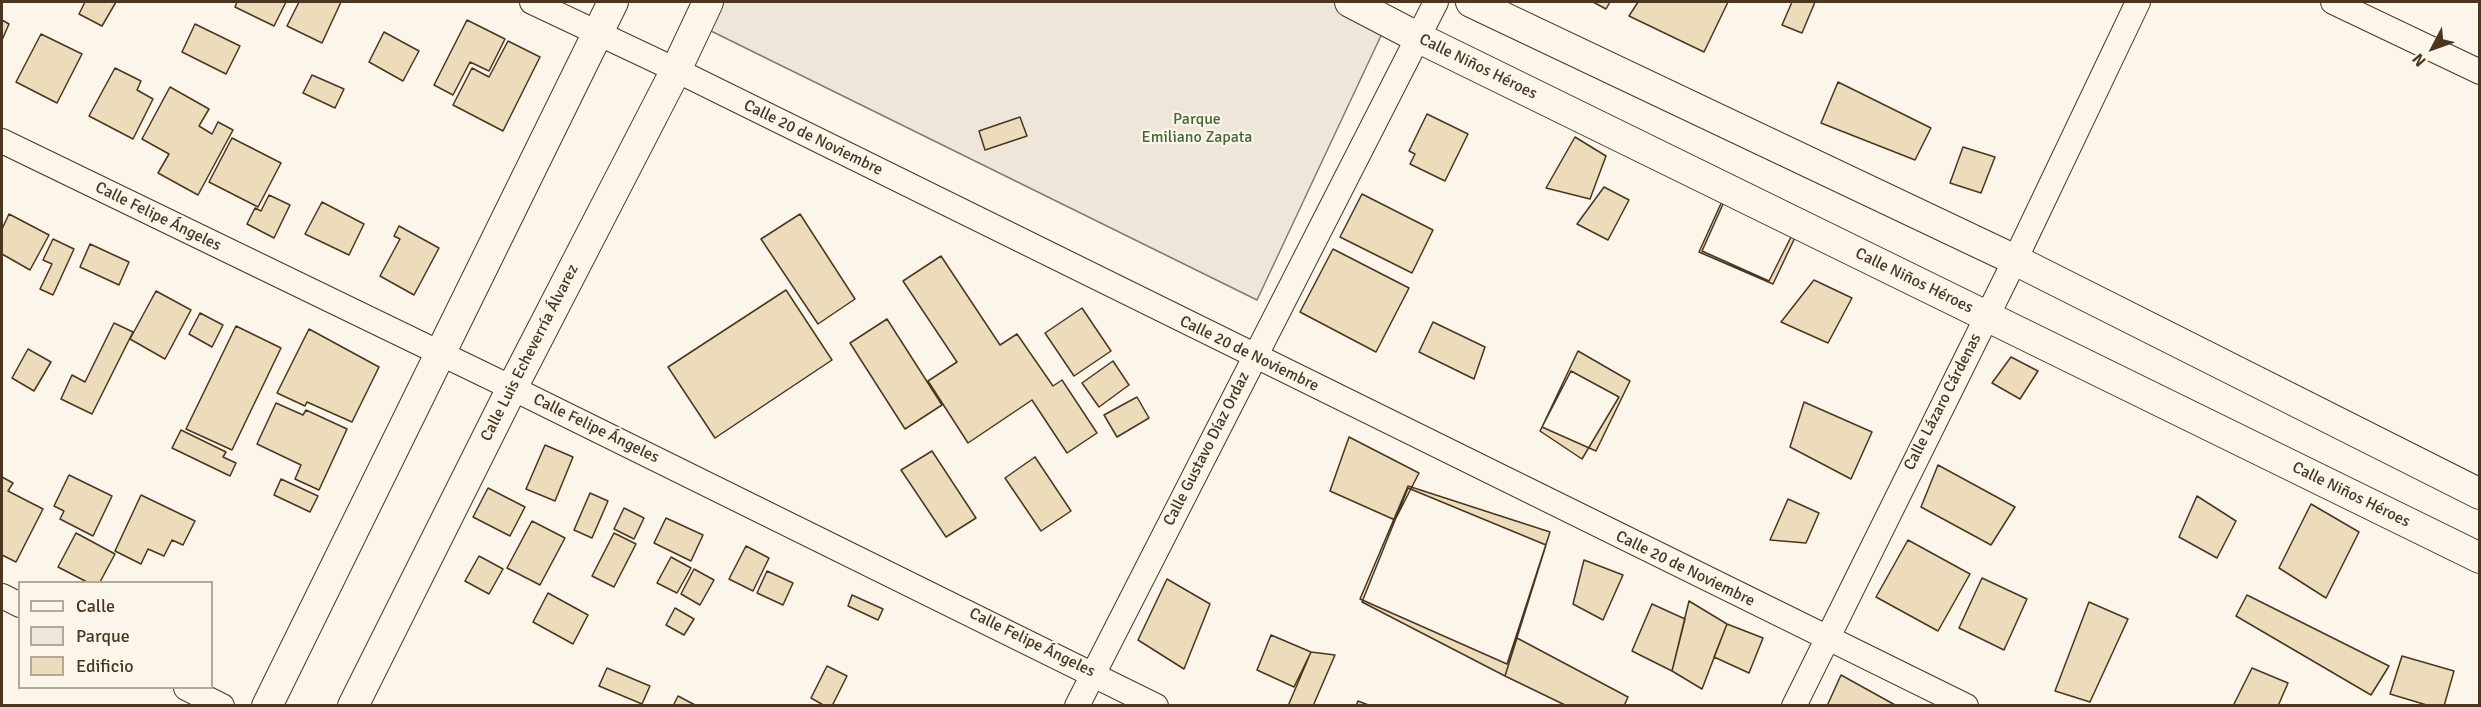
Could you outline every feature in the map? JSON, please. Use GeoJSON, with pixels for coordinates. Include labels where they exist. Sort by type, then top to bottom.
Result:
{"type":"FeatureCollection","features":[{"type":"Feature","properties":{"kind":"street","name":"Calle 20 de Noviembre"},"geometry":{"type":"LineString","coordinates":[[532,2],[676,70],[1254,357],[1966,705]]}},
{"type":"Feature","properties":{"kind":"street"},"geometry":{"type":"LineString","coordinates":[[267,705],[613,2]]}},
{"type":"Feature","properties":{"kind":"street","name":"Calle Luis Echeverría Álvarez"},"geometry":{"type":"LineString","coordinates":[[353,705],[512,388],[676,70],[708,2]]}},
{"type":"Feature","properties":{"kind":"street","name":"Calle Niños Héroes"},"geometry":{"type":"LineString","coordinates":[[1350,2],[1419,38],[2480,558]]}},
{"type":"Feature","properties":{"kind":"street","name":"Calle Gustavo Díaz Ordaz"},"geometry":{"type":"LineString","coordinates":[[1077,705],[1436,2]]}},
{"type":"Feature","properties":{"kind":"street"},"geometry":{"type":"LineString","coordinates":[[1471,2],[2015,260],[2480,494]]}},
{"type":"Feature","properties":{"kind":"street","name":"Calle Lázaro Cárdenas"},"geometry":{"type":"LineString","coordinates":[[1794,705],[2015,260],[2138,2]]}},
{"type":"Feature","properties":{"kind":"street"},"geometry":{"type":"LineString","coordinates":[[2333,2],[2480,72]]}},
{"type":"Feature","properties":{"kind":"street","name":"Calle Felipe Ángeles"},"geometry":{"type":"LineString","coordinates":[[2,141],[512,388],[1156,705]]}},
{"type":"Feature","properties":{"kind":"street"},"geometry":{"type":"LineString","coordinates":[[2,596],[18,604]]}},
{"type":"Feature","properties":{"kind":"street"},"geometry":{"type":"LineString","coordinates":[[190,689],[222,705]]}},
{"type":"Feature","properties":{"kind":"green space","name":"Parque Emiliano Zapata"},"geometry":{"type":"Polygon","coordinates":[[[721,2],[1337,2],[1386,25],[1257,300],[707,29],[721,2]]]}},
{"type":"Feature","properties":{"kind":"building"},"geometry":{"type":"Polygon","coordinates":[[[85,2],[116,2],[102,26],[79,14],[85,2]]]}},
{"type":"Feature","properties":{"kind":"building"},"geometry":{"type":"Polygon","coordinates":[[[237,2],[286,2],[274,26],[235,7],[237,2]]]}},
{"type":"Feature","properties":{"kind":"building"},"geometry":{"type":"Polygon","coordinates":[[[299,2],[341,2],[322,43],[287,26],[299,2]]]}},
{"type":"Feature","properties":{"kind":"building"},"geometry":{"type":"Polygon","coordinates":[[[1593,2],[1610,2],[1606,9],[1593,2]]]}},
{"type":"Feature","properties":{"kind":"building"},"geometry":{"type":"Polygon","coordinates":[[[1638,2],[1728,2],[1704,52],[1629,16],[1638,2]]]}},
{"type":"Feature","properties":{"kind":"building"},"geometry":{"type":"Polygon","coordinates":[[[1792,2],[1815,2],[1802,33],[1782,25],[1792,2]]]}},
{"type":"Feature","properties":{"kind":"building"},"geometry":{"type":"Polygon","coordinates":[[[2,20],[9,24],[2,40],[2,20]]]}},
{"type":"Feature","properties":{"kind":"building"},"geometry":{"type":"Polygon","coordinates":[[[467,20],[505,39],[489,71],[470,62],[453,95],[434,85],[467,20]]]}},
{"type":"Feature","properties":{"kind":"building"},"geometry":{"type":"Polygon","coordinates":[[[195,24],[240,46],[226,74],[182,52],[195,24]]]}},
{"type":"Feature","properties":{"kind":"building"},"geometry":{"type":"Polygon","coordinates":[[[384,32],[419,51],[403,81],[369,62],[384,32]]]}},
{"type":"Feature","properties":{"kind":"building"},"geometry":{"type":"Polygon","coordinates":[[[41,34],[82,54],[57,103],[16,82],[41,34]]]}},
{"type":"Feature","properties":{"kind":"building"},"geometry":{"type":"Polygon","coordinates":[[[508,41],[540,57],[503,131],[453,105],[472,68],[489,77],[508,41]]]}},
{"type":"Feature","properties":{"kind":"building"},"geometry":{"type":"Polygon","coordinates":[[[115,68],[141,81],[137,90],[153,99],[133,139],[89,116],[115,68]]]}},
{"type":"Feature","properties":{"kind":"building"},"geometry":{"type":"Polygon","coordinates":[[[312,75],[344,89],[335,108],[303,93],[312,75]]]}},
{"type":"Feature","properties":{"kind":"building"},"geometry":{"type":"Polygon","coordinates":[[[1838,82],[1931,128],[1915,160],[1821,123],[1838,82]]]}},
{"type":"Feature","properties":{"kind":"building"},"geometry":{"type":"Polygon","coordinates":[[[170,87],[209,109],[199,126],[212,134],[218,122],[233,130],[198,195],[158,173],[169,154],[142,139],[170,87]]]}},
{"type":"Feature","properties":{"kind":"building"},"geometry":{"type":"Polygon","coordinates":[[[1427,114],[1468,134],[1445,181],[1410,164],[1415,154],[1409,151],[1427,114]]]}},
{"type":"Feature","properties":{"kind":"building"},"geometry":{"type":"Polygon","coordinates":[[[1020,117],[1027,136],[985,150],[979,131],[1020,117]]]}},
{"type":"Feature","properties":{"kind":"building"},"geometry":{"type":"Polygon","coordinates":[[[1575,137],[1606,156],[1590,199],[1546,188],[1575,137]]]}},
{"type":"Feature","properties":{"kind":"building"},"geometry":{"type":"Polygon","coordinates":[[[232,138],[281,163],[258,207],[209,182],[232,138]]]}},
{"type":"Feature","properties":{"kind":"building"},"geometry":{"type":"Polygon","coordinates":[[[1963,147],[1995,157],[1981,193],[1950,183],[1963,147]]]}},
{"type":"Feature","properties":{"kind":"building"},"geometry":{"type":"Polygon","coordinates":[[[1604,187],[1629,200],[1608,240],[1577,224],[1604,187]]]}},
{"type":"Feature","properties":{"kind":"building"},"geometry":{"type":"Polygon","coordinates":[[[1728,188],[1800,227],[1773,284],[1699,252],[1728,188]]]}},
{"type":"Feature","properties":{"kind":"building"},"geometry":{"type":"Polygon","coordinates":[[[1728,193],[1796,227],[1769,281],[1702,251],[1728,193]]]}},
{"type":"Feature","properties":{"kind":"building"},"geometry":{"type":"Polygon","coordinates":[[[1362,194],[1433,230],[1412,273],[1340,237],[1362,194]]]}},
{"type":"Feature","properties":{"kind":"building"},"geometry":{"type":"Polygon","coordinates":[[[269,195],[290,205],[274,238],[247,224],[255,208],[261,211],[269,195]]]}},
{"type":"Feature","properties":{"kind":"building"},"geometry":{"type":"Polygon","coordinates":[[[322,202],[364,224],[349,255],[305,234],[322,202]]]}},
{"type":"Feature","properties":{"kind":"building"},"geometry":{"type":"Polygon","coordinates":[[[9,214],[49,235],[30,270],[2,254],[2,229],[9,214]]]}},
{"type":"Feature","properties":{"kind":"building"},"geometry":{"type":"Polygon","coordinates":[[[800,214],[855,299],[818,324],[761,239],[800,214]]]}},
{"type":"Feature","properties":{"kind":"building"},"geometry":{"type":"Polygon","coordinates":[[[399,226],[439,248],[414,295],[380,276],[400,239],[394,236],[399,226]]]}},
{"type":"Feature","properties":{"kind":"building"},"geometry":{"type":"Polygon","coordinates":[[[53,239],[74,249],[53,295],[40,289],[52,264],[43,260],[53,239]]]}},
{"type":"Feature","properties":{"kind":"building"},"geometry":{"type":"Polygon","coordinates":[[[90,244],[129,262],[119,285],[80,267],[90,244]]]}},
{"type":"Feature","properties":{"kind":"building"},"geometry":{"type":"Polygon","coordinates":[[[1333,249],[1409,288],[1376,352],[1300,312],[1333,249]]]}},
{"type":"Feature","properties":{"kind":"building"},"geometry":{"type":"Polygon","coordinates":[[[941,256],[1000,345],[1017,334],[1053,386],[1062,380],[1097,433],[1067,453],[1032,400],[968,443],[928,381],[957,362],[903,281],[941,256]]]}},
{"type":"Feature","properties":{"kind":"building"},"geometry":{"type":"Polygon","coordinates":[[[1814,280],[1852,298],[1828,343],[1781,322],[1814,280]]]}},
{"type":"Feature","properties":{"kind":"building"},"geometry":{"type":"Polygon","coordinates":[[[786,290],[832,360],[715,438],[668,367],[786,290]]]}},
{"type":"Feature","properties":{"kind":"building"},"geometry":{"type":"Polygon","coordinates":[[[156,291],[191,310],[165,359],[130,339],[156,291]]]}},
{"type":"Feature","properties":{"kind":"building"},"geometry":{"type":"Polygon","coordinates":[[[1082,308],[1111,351],[1074,376],[1045,333],[1082,308]]]}},
{"type":"Feature","properties":{"kind":"building"},"geometry":{"type":"Polygon","coordinates":[[[200,313],[223,325],[212,347],[189,334],[200,313]]]}},
{"type":"Feature","properties":{"kind":"building"},"geometry":{"type":"Polygon","coordinates":[[[887,319],[942,405],[905,429],[850,343],[887,319]]]}},
{"type":"Feature","properties":{"kind":"building"},"geometry":{"type":"Polygon","coordinates":[[[1433,322],[1485,347],[1474,379],[1419,352],[1433,322]]]}},
{"type":"Feature","properties":{"kind":"building"},"geometry":{"type":"Polygon","coordinates":[[[114,323],[133,332],[92,414],[61,399],[72,375],[85,382],[114,323]]]}},
{"type":"Feature","properties":{"kind":"building"},"geometry":{"type":"Polygon","coordinates":[[[236,326],[281,348],[232,450],[186,429],[236,326]]]}},
{"type":"Feature","properties":{"kind":"building"},"geometry":{"type":"Polygon","coordinates":[[[309,329],[379,367],[352,422],[307,402],[305,406],[277,393],[309,329]]]}},
{"type":"Feature","properties":{"kind":"building"},"geometry":{"type":"Polygon","coordinates":[[[28,349],[51,362],[34,391],[12,378],[28,349]]]}},
{"type":"Feature","properties":{"kind":"building"},"geometry":{"type":"Polygon","coordinates":[[[1578,351],[1630,381],[1596,451],[1542,427],[1578,351]]]}},
{"type":"Feature","properties":{"kind":"building"},"geometry":{"type":"Polygon","coordinates":[[[2011,357],[2038,371],[2020,399],[1992,383],[2011,357]]]}},
{"type":"Feature","properties":{"kind":"building"},"geometry":{"type":"Polygon","coordinates":[[[1113,361],[1129,385],[1099,407],[1082,383],[1113,361]]]}},
{"type":"Feature","properties":{"kind":"building"},"geometry":{"type":"Polygon","coordinates":[[[1571,371],[1619,397],[1582,459],[1540,431],[1571,371]]]}},
{"type":"Feature","properties":{"kind":"building"},"geometry":{"type":"Polygon","coordinates":[[[1137,397],[1149,418],[1117,437],[1104,415],[1137,397]]]}},
{"type":"Feature","properties":{"kind":"building"},"geometry":{"type":"Polygon","coordinates":[[[1804,402],[1872,432],[1851,479],[1790,447],[1804,402]]]}},
{"type":"Feature","properties":{"kind":"building"},"geometry":{"type":"Polygon","coordinates":[[[276,403],[303,415],[306,410],[347,429],[319,490],[295,479],[301,465],[257,444],[276,403]]]}},
{"type":"Feature","properties":{"kind":"building"},"geometry":{"type":"Polygon","coordinates":[[[181,430],[226,452],[223,457],[236,463],[230,476],[172,448],[181,430]]]}},
{"type":"Feature","properties":{"kind":"building"},"geometry":{"type":"Polygon","coordinates":[[[1349,437],[1419,473],[1395,520],[1330,491],[1349,437]]]}},
{"type":"Feature","properties":{"kind":"building"},"geometry":{"type":"Polygon","coordinates":[[[545,445],[573,457],[555,501],[526,489],[545,445]]]}},
{"type":"Feature","properties":{"kind":"building"},"geometry":{"type":"Polygon","coordinates":[[[932,451],[976,518],[946,537],[901,470],[932,451]]]}},
{"type":"Feature","properties":{"kind":"building"},"geometry":{"type":"Polygon","coordinates":[[[1035,457],[1071,511],[1041,531],[1005,478],[1035,457]]]}},
{"type":"Feature","properties":{"kind":"building"},"geometry":{"type":"Polygon","coordinates":[[[1938,465],[2015,507],[1991,545],[1921,507],[1938,465]]]}},
{"type":"Feature","properties":{"kind":"building"},"geometry":{"type":"Polygon","coordinates":[[[69,475],[112,496],[93,536],[60,519],[64,511],[54,506],[69,475]]]}},
{"type":"Feature","properties":{"kind":"building"},"geometry":{"type":"Polygon","coordinates":[[[2,477],[13,483],[8,491],[43,509],[16,562],[2,555],[2,477]]]}},
{"type":"Feature","properties":{"kind":"building"},"geometry":{"type":"Polygon","coordinates":[[[281,479],[318,496],[310,512],[274,495],[281,479]]]}},
{"type":"Feature","properties":{"kind":"building"},"geometry":{"type":"Polygon","coordinates":[[[1408,486],[1550,532],[1507,664],[1360,599],[1408,486]]]}},
{"type":"Feature","properties":{"kind":"building"},"geometry":{"type":"Polygon","coordinates":[[[488,488],[525,507],[510,536],[473,517],[488,488]]]}},
{"type":"Feature","properties":{"kind":"building"},"geometry":{"type":"Polygon","coordinates":[[[1408,488],[1546,545],[1505,676],[1362,602],[1408,488]]]}},
{"type":"Feature","properties":{"kind":"building"},"geometry":{"type":"Polygon","coordinates":[[[590,493],[608,501],[592,538],[574,530],[590,493]]]}},
{"type":"Feature","properties":{"kind":"building"},"geometry":{"type":"Polygon","coordinates":[[[141,495],[195,521],[183,545],[172,540],[164,556],[148,549],[141,564],[115,551],[141,495]]]}},
{"type":"Feature","properties":{"kind":"building"},"geometry":{"type":"Polygon","coordinates":[[[2197,496],[2236,521],[2217,558],[2179,537],[2197,496]]]}},
{"type":"Feature","properties":{"kind":"building"},"geometry":{"type":"Polygon","coordinates":[[[1788,499],[1819,513],[1806,543],[1770,540],[1788,499]]]}},
{"type":"Feature","properties":{"kind":"building"},"geometry":{"type":"Polygon","coordinates":[[[2311,504],[2359,532],[2326,598],[2279,568],[2311,504]]]}},
{"type":"Feature","properties":{"kind":"building"},"geometry":{"type":"Polygon","coordinates":[[[624,508],[644,518],[634,539],[614,529],[624,508]]]}},
{"type":"Feature","properties":{"kind":"building"},"geometry":{"type":"Polygon","coordinates":[[[666,518],[703,535],[691,561],[654,543],[666,518]]]}},
{"type":"Feature","properties":{"kind":"building"},"geometry":{"type":"Polygon","coordinates":[[[532,521],[565,538],[540,585],[507,568],[532,521]]]}},
{"type":"Feature","properties":{"kind":"building"},"geometry":{"type":"Polygon","coordinates":[[[76,533],[115,554],[101,581],[85,581],[58,567],[76,533]]]}},
{"type":"Feature","properties":{"kind":"building"},"geometry":{"type":"Polygon","coordinates":[[[614,533],[636,544],[614,587],[592,576],[614,533]]]}},
{"type":"Feature","properties":{"kind":"building"},"geometry":{"type":"Polygon","coordinates":[[[1908,540],[1970,574],[1938,631],[1876,597],[1908,540]]]}},
{"type":"Feature","properties":{"kind":"building"},"geometry":{"type":"Polygon","coordinates":[[[746,546],[769,558],[753,591],[729,579],[746,546]]]}},
{"type":"Feature","properties":{"kind":"building"},"geometry":{"type":"Polygon","coordinates":[[[479,556],[503,569],[489,594],[465,581],[479,556]]]}},
{"type":"Feature","properties":{"kind":"building"},"geometry":{"type":"Polygon","coordinates":[[[671,557],[691,568],[677,593],[657,583],[671,557]]]}},
{"type":"Feature","properties":{"kind":"building"},"geometry":{"type":"Polygon","coordinates":[[[1584,560],[1623,575],[1603,620],[1573,604],[1584,560]]]}},
{"type":"Feature","properties":{"kind":"building"},"geometry":{"type":"Polygon","coordinates":[[[694,569],[714,580],[700,605],[681,594],[694,569]]]}},
{"type":"Feature","properties":{"kind":"building"},"geometry":{"type":"Polygon","coordinates":[[[767,571],[793,583],[783,605],[757,593],[767,571]]]}},
{"type":"Feature","properties":{"kind":"building"},"geometry":{"type":"Polygon","coordinates":[[[1982,578],[2027,599],[2004,650],[1959,628],[1982,578]]]}},
{"type":"Feature","properties":{"kind":"building"},"geometry":{"type":"Polygon","coordinates":[[[1167,579],[1210,604],[1184,669],[1138,640],[1167,579]]]}},
{"type":"Feature","properties":{"kind":"building"},"geometry":{"type":"Polygon","coordinates":[[[548,593],[588,615],[573,644],[533,622],[548,593]]]}},
{"type":"Feature","properties":{"kind":"building"},"geometry":{"type":"Polygon","coordinates":[[[852,595],[883,609],[878,620],[848,606],[852,595]]]}},
{"type":"Feature","properties":{"kind":"building"},"geometry":{"type":"Polygon","coordinates":[[[2247,595],[2389,666],[2371,695],[2236,616],[2247,595]]]}},
{"type":"Feature","properties":{"kind":"building"},"geometry":{"type":"Polygon","coordinates":[[[1689,601],[1727,624],[1702,689],[1672,671],[1689,601]]]}},
{"type":"Feature","properties":{"kind":"building"},"geometry":{"type":"Polygon","coordinates":[[[2089,602],[2128,619],[2090,702],[2055,691],[2089,602]]]}},
{"type":"Feature","properties":{"kind":"building"},"geometry":{"type":"Polygon","coordinates":[[[1652,604],[1685,619],[1672,671],[1632,651],[1652,604]]]}},
{"type":"Feature","properties":{"kind":"building"},"geometry":{"type":"Polygon","coordinates":[[[675,608],[694,619],[684,635],[666,625],[675,608]]]}},
{"type":"Feature","properties":{"kind":"building"},"geometry":{"type":"Polygon","coordinates":[[[1727,624],[1763,638],[1749,673],[1714,657],[1727,624]]]}},
{"type":"Feature","properties":{"kind":"building"},"geometry":{"type":"Polygon","coordinates":[[[1271,635],[1311,652],[1294,687],[1257,670],[1271,635]]]}},
{"type":"Feature","properties":{"kind":"building"},"geometry":{"type":"Polygon","coordinates":[[[1517,638],[1628,697],[1624,706],[1567,706],[1505,676],[1517,638]]]}},
{"type":"Feature","properties":{"kind":"building"},"geometry":{"type":"Polygon","coordinates":[[[1311,652],[1335,655],[1313,706],[1288,706],[1311,652]]]}},
{"type":"Feature","properties":{"kind":"building"},"geometry":{"type":"Polygon","coordinates":[[[2402,656],[2454,671],[2444,706],[2430,706],[2390,694],[2402,656]]]}},
{"type":"Feature","properties":{"kind":"building"},"geometry":{"type":"Polygon","coordinates":[[[827,666],[847,676],[832,706],[825,706],[811,698],[827,666]]]}},
{"type":"Feature","properties":{"kind":"building"},"geometry":{"type":"Polygon","coordinates":[[[607,668],[650,686],[642,704],[599,686],[607,668]]]}},
{"type":"Feature","properties":{"kind":"building"},"geometry":{"type":"Polygon","coordinates":[[[2252,668],[2288,683],[2278,706],[2233,706],[2252,668]]]}},
{"type":"Feature","properties":{"kind":"building"},"geometry":{"type":"Polygon","coordinates":[[[1841,675],[1897,706],[1827,706],[1841,675]]]}},
{"type":"Feature","properties":{"kind":"building"},"geometry":{"type":"Polygon","coordinates":[[[678,696],[697,706],[673,706],[678,696]]]}},
{"type":"Feature","properties":{"kind":"building"},"geometry":{"type":"Polygon","coordinates":[[[1358,701],[1371,706],[1356,706],[1358,701]]]}}]}
